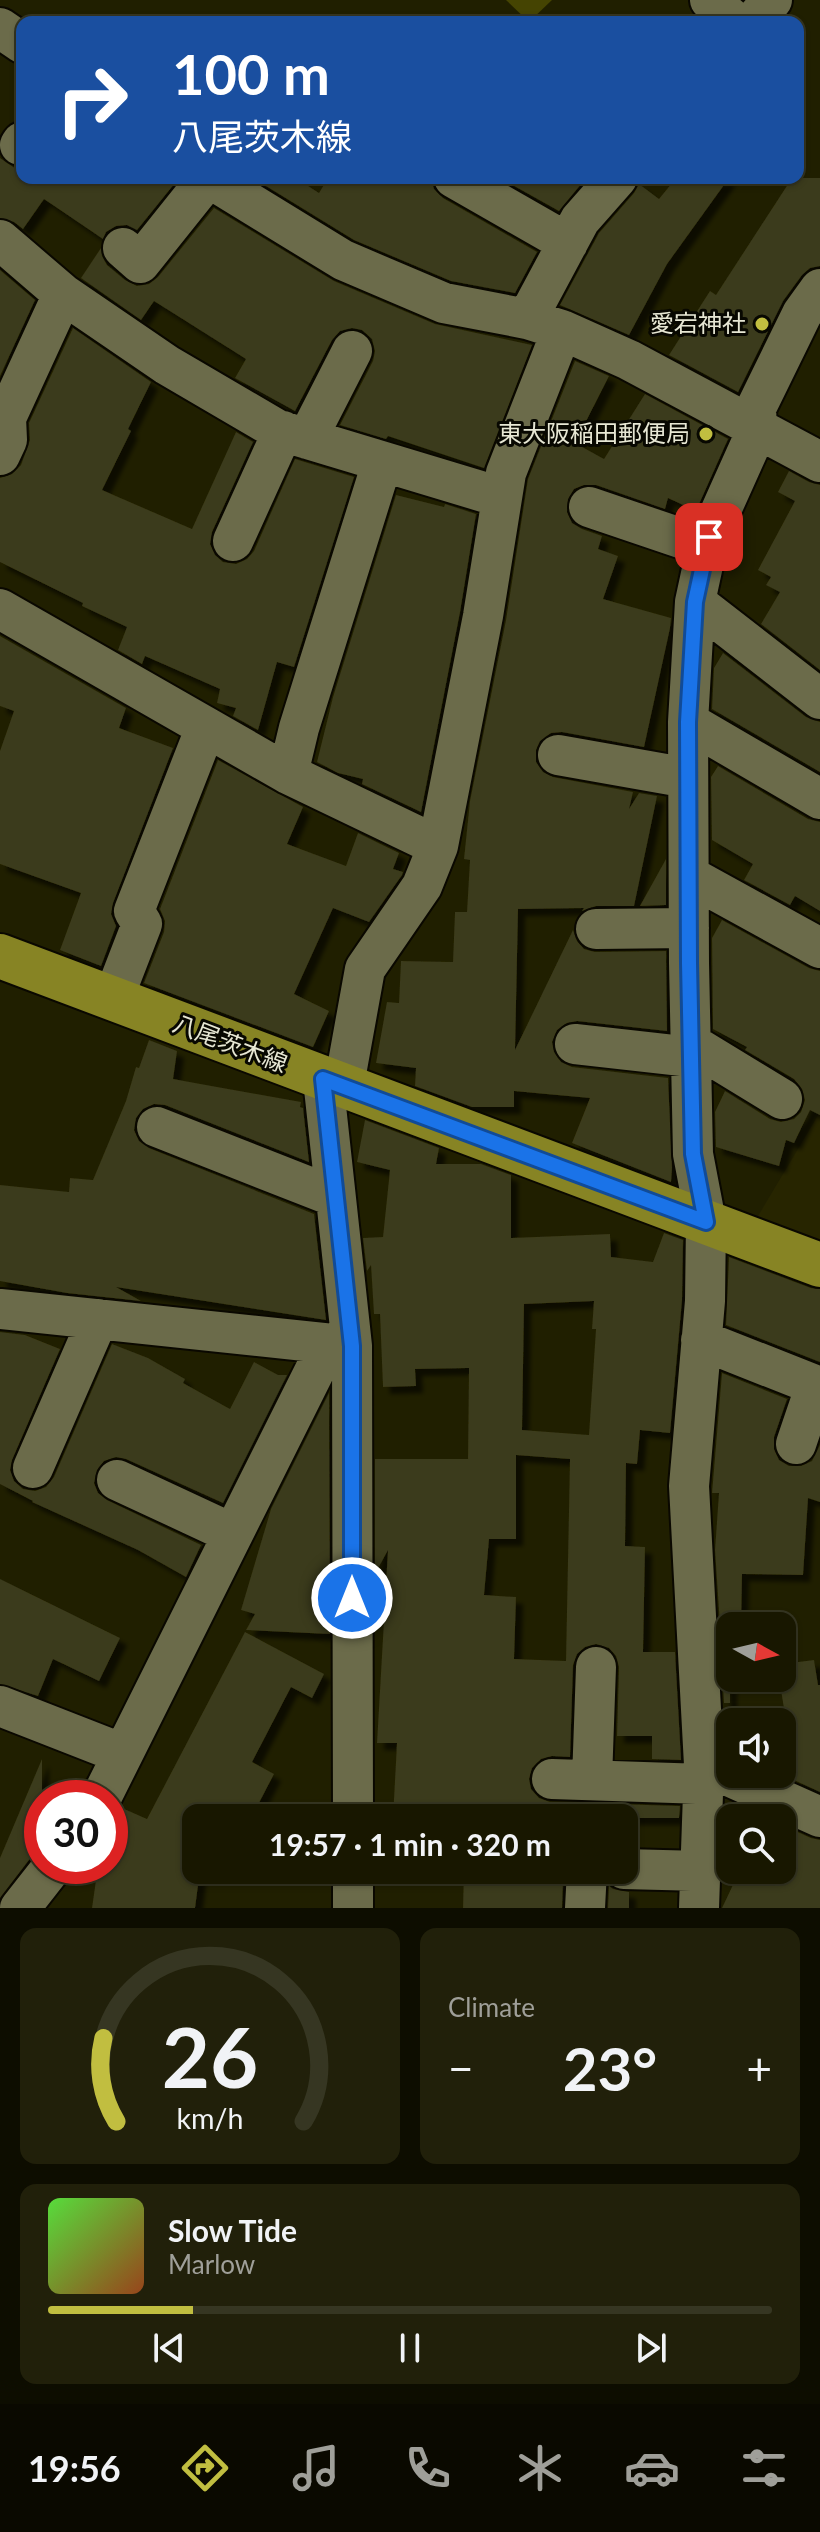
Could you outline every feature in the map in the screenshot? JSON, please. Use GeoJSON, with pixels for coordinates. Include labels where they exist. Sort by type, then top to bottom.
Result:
{"type":"FeatureCollection","features":[{"type":"Feature","properties":{"kind":"main road","name":"八尾茨木線"},"geometry":{"type":"LineString","coordinates":[[0,956],[820,1265]]}},
{"type":"Feature","properties":{"kind":"street"},"geometry":{"type":"LineString","coordinates":[[710,0],[728,16]]}},
{"type":"Feature","properties":{"kind":"street"},"geometry":{"type":"LineString","coordinates":[[758,16],[772,0]]}},
{"type":"Feature","properties":{"kind":"street"},"geometry":{"type":"LineString","coordinates":[[123,248],[140,263],[210,184]]}},
{"type":"Feature","properties":{"kind":"street"},"geometry":{"type":"LineString","coordinates":[[222,184],[343,260],[444,303],[544,324],[629,360],[820,462]]}},
{"type":"Feature","properties":{"kind":"street"},"geometry":{"type":"LineString","coordinates":[[465,184],[568,243]]}},
{"type":"Feature","properties":{"kind":"street"},"geometry":{"type":"LineString","coordinates":[[353,1804],[333,1082],[365,969],[422,886],[438,846],[483,616],[500,497],[544,324],[568,243],[580,220],[612,184]]}},
{"type":"Feature","properties":{"kind":"street"},"geometry":{"type":"LineString","coordinates":[[0,240],[63,294],[167,365],[295,435],[500,497]]}},
{"type":"Feature","properties":{"kind":"street"},"geometry":{"type":"LineString","coordinates":[[638,1873],[700,1889],[704,1774],[689,1486],[701,1340],[706,1222],[693,1154],[691,1050],[688,722],[695,602],[709,537],[757,430],[756,408],[802,314],[820,289]]}},
{"type":"Feature","properties":{"kind":"street"},"geometry":{"type":"LineString","coordinates":[[0,455],[7,440],[6,418],[63,294]]}},
{"type":"Feature","properties":{"kind":"street"},"geometry":{"type":"LineString","coordinates":[[233,541],[295,435],[352,351]]}},
{"type":"Feature","properties":{"kind":"street"},"geometry":{"type":"LineString","coordinates":[[288,774],[299,728],[382,463]]}},
{"type":"Feature","properties":{"kind":"street"},"geometry":{"type":"LineString","coordinates":[[589,507],[707,547]]}},
{"type":"Feature","properties":{"kind":"street"},"geometry":{"type":"LineString","coordinates":[[695,602],[820,699]]}},
{"type":"Feature","properties":{"kind":"street"},"geometry":{"type":"LineString","coordinates":[[0,609],[288,774],[438,846]]}},
{"type":"Feature","properties":{"kind":"street"},"geometry":{"type":"LineString","coordinates":[[688,722],[820,799]]}},
{"type":"Feature","properties":{"kind":"street"},"geometry":{"type":"LineString","coordinates":[[113,999],[142,924],[134,911],[206,727]]}},
{"type":"Feature","properties":{"kind":"street"},"geometry":{"type":"LineString","coordinates":[[558,755],[688,778]]}},
{"type":"Feature","properties":{"kind":"street"},"geometry":{"type":"LineString","coordinates":[[689,876],[820,948]]}},
{"type":"Feature","properties":{"kind":"street"},"geometry":{"type":"LineString","coordinates":[[596,929],[689,928]]}},
{"type":"Feature","properties":{"kind":"street"},"geometry":{"type":"LineString","coordinates":[[575,1044],[691,1050],[782,1099]]}},
{"type":"Feature","properties":{"kind":"street"},"geometry":{"type":"LineString","coordinates":[[157,1127],[335,1197]]}},
{"type":"Feature","properties":{"kind":"street"},"geometry":{"type":"LineString","coordinates":[[0,1309],[340,1345]]}},
{"type":"Feature","properties":{"kind":"street"},"geometry":{"type":"LineString","coordinates":[[33,1468],[98,1319]]}},
{"type":"Feature","properties":{"kind":"street"},"geometry":{"type":"LineString","coordinates":[[701,1340],[818,1386],[796,1444]]}},
{"type":"Feature","properties":{"kind":"street"},"geometry":{"type":"LineString","coordinates":[[110,1780],[233,1534],[340,1345]]}},
{"type":"Feature","properties":{"kind":"street"},"geometry":{"type":"LineString","coordinates":[[117,1480],[233,1534]]}},
{"type":"Feature","properties":{"kind":"street"},"geometry":{"type":"LineString","coordinates":[[592,1780],[596,1667]]}},
{"type":"Feature","properties":{"kind":"street"},"geometry":{"type":"LineString","coordinates":[[0,1706],[123,1754]]}},
{"type":"Feature","properties":{"kind":"street"},"geometry":{"type":"LineString","coordinates":[[552,1779],[704,1774],[820,1817]]}},
{"type":"Feature","properties":{"kind":"street"},"geometry":{"type":"LineString","coordinates":[[20,1908],[39,1884]]}},
{"type":"Feature","properties":{"kind":"street"},"geometry":{"type":"LineString","coordinates":[[353,1884],[353,1908]]}},
{"type":"Feature","properties":{"kind":"street"},"geometry":{"type":"LineString","coordinates":[[585,1908],[586,1884]]}},
{"type":"Feature","properties":{"kind":"shaded area"},"geometry":{"type":"Polygon","coordinates":[[[506,0],[552,0],[535,16],[523,16],[506,0]]]}},
{"type":"Feature","properties":{"kind":"shaded area"},"geometry":{"type":"Polygon","coordinates":[[[820,1112],[820,1244],[755,1221],[820,1112]]]}},
{"type":"Feature","properties":{"kind":"building"},"geometry":{"type":"Polygon","coordinates":[[[0,158],[16,169],[16,184],[174,184],[137,230],[127,225],[116,226],[106,232],[103,239],[44,199],[23,229],[14,222],[0,218],[0,158]]]}},
{"type":"Feature","properties":{"kind":"building"},"geometry":{"type":"Polygon","coordinates":[[[804,178],[820,178],[820,266],[810,268],[802,275],[783,301],[738,392],[669,355],[710,291],[716,295],[788,184],[804,184],[804,178]]]}},
{"type":"Feature","properties":{"kind":"building"},"geometry":{"type":"Polygon","coordinates":[[[263,184],[305,184],[319,193],[324,184],[433,184],[443,198],[537,252],[515,293],[451,281],[354,240],[263,184]]]}},
{"type":"Feature","properties":{"kind":"building"},"geometry":{"type":"Polygon","coordinates":[[[511,184],[581,184],[559,211],[511,184]]]}},
{"type":"Feature","properties":{"kind":"building"},"geometry":{"type":"Polygon","coordinates":[[[639,184],[659,199],[671,184],[725,184],[667,264],[629,335],[560,305],[599,233],[639,184]]]}},
{"type":"Feature","properties":{"kind":"building"},"geometry":{"type":"Polygon","coordinates":[[[214,208],[334,281],[435,324],[532,345],[484,468],[388,436],[386,439],[340,425],[373,361],[375,351],[372,339],[362,330],[352,328],[340,331],[332,340],[295,411],[235,378],[246,359],[154,301],[141,320],[81,278],[101,248],[107,265],[125,280],[137,286],[149,284],[214,208]]]}},
{"type":"Feature","properties":{"kind":"building"},"geometry":{"type":"Polygon","coordinates":[[[0,270],[35,300],[0,376],[0,270]]]}},
{"type":"Feature","properties":{"kind":"building"},"geometry":{"type":"Polygon","coordinates":[[[73,328],[151,382],[102,490],[192,529],[236,432],[253,442],[212,532],[210,544],[223,562],[236,564],[254,551],[295,459],[354,477],[294,667],[277,662],[258,730],[233,716],[236,708],[217,703],[220,689],[145,656],[142,664],[118,650],[127,627],[0,562],[0,478],[12,474],[21,465],[30,440],[29,423],[73,328]]]}},
{"type":"Feature","properties":{"kind":"building"},"geometry":{"type":"Polygon","coordinates":[[[575,361],[609,376],[575,443],[604,459],[645,394],[728,439],[696,511],[668,498],[665,509],[596,485],[574,489],[568,499],[567,512],[572,523],[602,536],[598,549],[618,556],[603,599],[671,618],[670,628],[644,747],[562,732],[551,733],[540,741],[536,762],[543,772],[553,777],[633,792],[629,809],[639,793],[657,796],[634,906],[596,906],[582,911],[584,908],[518,909],[515,1050],[573,930],[584,949],[595,952],[666,951],[667,1031],[577,1021],[557,1030],[552,1042],[561,1062],[572,1067],[668,1078],[671,1182],[572,1143],[590,1098],[514,1091],[514,1107],[472,1107],[415,1086],[416,1068],[376,1063],[387,1002],[399,1003],[401,961],[453,962],[455,912],[467,912],[470,860],[464,859],[470,801],[506,620],[528,479],[575,361]]]}},
{"type":"Feature","properties":{"kind":"building"},"geometry":{"type":"Polygon","coordinates":[[[789,471],[820,485],[820,670],[761,624],[780,592],[766,585],[771,577],[758,570],[795,501],[778,492],[789,471]]]}},
{"type":"Feature","properties":{"kind":"building"},"geometry":{"type":"Polygon","coordinates":[[[396,495],[444,507],[445,504],[476,514],[421,812],[362,784],[363,779],[338,773],[317,762],[333,697],[396,495]]]}},
{"type":"Feature","properties":{"kind":"building"},"geometry":{"type":"Polygon","coordinates":[[[0,636],[126,708],[119,728],[173,748],[113,903],[111,914],[116,926],[101,966],[60,950],[81,893],[0,864],[0,751],[14,711],[0,706],[0,636]]]}},
{"type":"Feature","properties":{"kind":"building"},"geometry":{"type":"Polygon","coordinates":[[[723,653],[806,717],[820,722],[820,772],[712,709],[714,668],[723,653]]]}},
{"type":"Feature","properties":{"kind":"building"},"geometry":{"type":"Polygon","coordinates":[[[218,760],[303,807],[287,844],[346,866],[358,833],[399,853],[393,869],[403,872],[402,875],[369,922],[333,908],[294,994],[329,1011],[313,1047],[144,983],[164,932],[165,921],[160,909],[218,760]]]}},
{"type":"Feature","properties":{"kind":"building"},"geometry":{"type":"Polygon","coordinates":[[[718,766],[808,819],[820,822],[820,911],[795,896],[790,905],[744,880],[753,864],[712,840],[711,777],[718,766]]]}},
{"type":"Feature","properties":{"kind":"building"},"geometry":{"type":"Polygon","coordinates":[[[666,859],[666,905],[640,906],[666,859]]]}},
{"type":"Feature","properties":{"kind":"building"},"geometry":{"type":"Polygon","coordinates":[[[722,920],[809,968],[820,971],[820,1115],[810,1110],[794,1143],[786,1140],[779,1166],[716,1147],[715,1112],[725,1091],[770,1119],[781,1122],[794,1119],[801,1112],[805,1100],[802,1089],[794,1079],[745,1050],[747,1047],[713,1029],[712,938],[722,920]]]}},
{"type":"Feature","properties":{"kind":"building"},"geometry":{"type":"Polygon","coordinates":[[[149,1040],[177,1051],[173,1079],[301,1102],[309,1162],[165,1105],[154,1104],[143,1109],[136,1118],[134,1130],[139,1141],[149,1148],[314,1214],[326,1320],[116,1287],[141,1301],[67,1293],[0,1281],[0,1185],[69,1192],[70,1178],[93,1180],[149,1040]]]}},
{"type":"Feature","properties":{"kind":"building"},"geometry":{"type":"Polygon","coordinates":[[[365,1120],[439,1148],[436,1164],[481,1164],[511,1175],[511,1238],[610,1234],[611,1257],[653,1262],[664,1233],[683,1240],[682,1300],[670,1433],[640,1430],[637,1464],[626,1463],[625,1546],[645,1547],[643,1652],[675,1652],[681,1760],[652,1759],[652,1736],[617,1736],[619,1667],[616,1656],[609,1648],[596,1644],[585,1647],[577,1654],[573,1665],[570,1757],[541,1759],[532,1768],[529,1779],[531,1789],[539,1798],[550,1802],[615,1804],[394,1804],[397,1743],[377,1743],[388,1550],[375,1574],[375,1459],[468,1459],[469,1368],[415,1369],[416,1386],[383,1387],[380,1314],[374,1314],[371,1265],[367,1271],[363,1238],[383,1237],[390,1170],[357,1162],[365,1120]],[[594,1301],[524,1304],[522,1430],[589,1435],[596,1329],[592,1329],[594,1301]],[[516,1455],[516,1539],[489,1539],[484,1595],[516,1597],[514,1659],[566,1661],[570,1459],[516,1455]]]}},
{"type":"Feature","properties":{"kind":"building"},"geometry":{"type":"Polygon","coordinates":[[[729,1257],[820,1289],[820,1362],[726,1325],[729,1257]]]}},
{"type":"Feature","properties":{"kind":"building"},"geometry":{"type":"Polygon","coordinates":[[[0,1332],[25,1335],[60,1349],[10,1470],[14,1481],[23,1489],[35,1491],[46,1487],[54,1477],[112,1344],[148,1358],[185,1379],[183,1383],[230,1409],[254,1362],[278,1375],[287,1375],[223,1503],[126,1459],[116,1457],[104,1461],[97,1470],[94,1483],[98,1493],[107,1500],[201,1545],[186,1577],[138,1550],[32,1502],[0,1484],[0,1332]]]}},
{"type":"Feature","properties":{"kind":"building"},"geometry":{"type":"Polygon","coordinates":[[[722,1373],[787,1399],[774,1437],[774,1449],[779,1460],[789,1466],[801,1466],[812,1461],[820,1445],[820,1502],[808,1498],[803,1575],[742,1574],[741,1612],[719,1612],[715,1550],[719,1493],[712,1493],[722,1373]]]}},
{"type":"Feature","properties":{"kind":"building"},"geometry":{"type":"Polygon","coordinates":[[[329,1393],[330,1634],[246,1630],[255,1614],[241,1610],[271,1509],[329,1393]]]}},
{"type":"Feature","properties":{"kind":"building"},"geometry":{"type":"Polygon","coordinates":[[[0,1579],[120,1638],[99,1681],[53,1659],[38,1696],[0,1684],[0,1579]]]}},
{"type":"Feature","properties":{"kind":"building"},"geometry":{"type":"Polygon","coordinates":[[[245,1632],[324,1674],[312,1698],[291,1687],[252,1762],[274,1774],[258,1804],[182,1804],[182,1884],[198,1884],[195,1908],[92,1908],[95,1884],[128,1884],[128,1811],[147,1819],[245,1632]]]}},
{"type":"Feature","properties":{"kind":"building"},"geometry":{"type":"Polygon","coordinates":[[[814,1660],[820,1685],[820,1792],[796,1781],[796,1708],[784,1708],[781,1692],[796,1692],[796,1662],[814,1660]]]}},
{"type":"Feature","properties":{"kind":"building"},"geometry":{"type":"Polygon","coordinates":[[[723,1692],[730,1692],[730,1703],[724,1703],[723,1692]]]}},
{"type":"Feature","properties":{"kind":"building"},"geometry":{"type":"Polygon","coordinates":[[[42,1759],[42,1780],[33,1780],[42,1759]]]}},
{"type":"Feature","properties":{"kind":"building"},"geometry":{"type":"Polygon","coordinates":[[[24,1801],[24,1866],[0,1898],[0,1858],[24,1801]]]}},
{"type":"Feature","properties":{"kind":"building"},"geometry":{"type":"Polygon","coordinates":[[[638,1805],[680,1806],[679,1818],[638,1818],[638,1805]]]}},
{"type":"Feature","properties":{"kind":"building"},"geometry":{"type":"Polygon","coordinates":[[[796,1831],[820,1840],[820,1908],[722,1908],[733,1884],[796,1884],[796,1831]]]}},
{"type":"Feature","properties":{"kind":"building"},"geometry":{"type":"Polygon","coordinates":[[[464,1884],[563,1884],[562,1908],[463,1908],[464,1884]]]}},
{"type":"Feature","properties":{"kind":"building"},"geometry":{"type":"Polygon","coordinates":[[[609,1886],[629,1892],[629,1908],[608,1908],[609,1886]]]}},
{"type":"Feature","properties":{"kind":"place","name":"愛宕神社"},"geometry":{"type":"Point","coordinates":[762,324]}},
{"type":"Feature","properties":{"kind":"place","name":"東大阪稲田郵便局"},"geometry":{"type":"Point","coordinates":[706,434]}},
{"type":"Feature","properties":{"kind":"route"},"geometry":{"type":"LineString","coordinates":[[352,1598],[352,1346],[323,1079],[706,1222],[693,1154],[688,722],[695,602],[709,537]]}}]}
